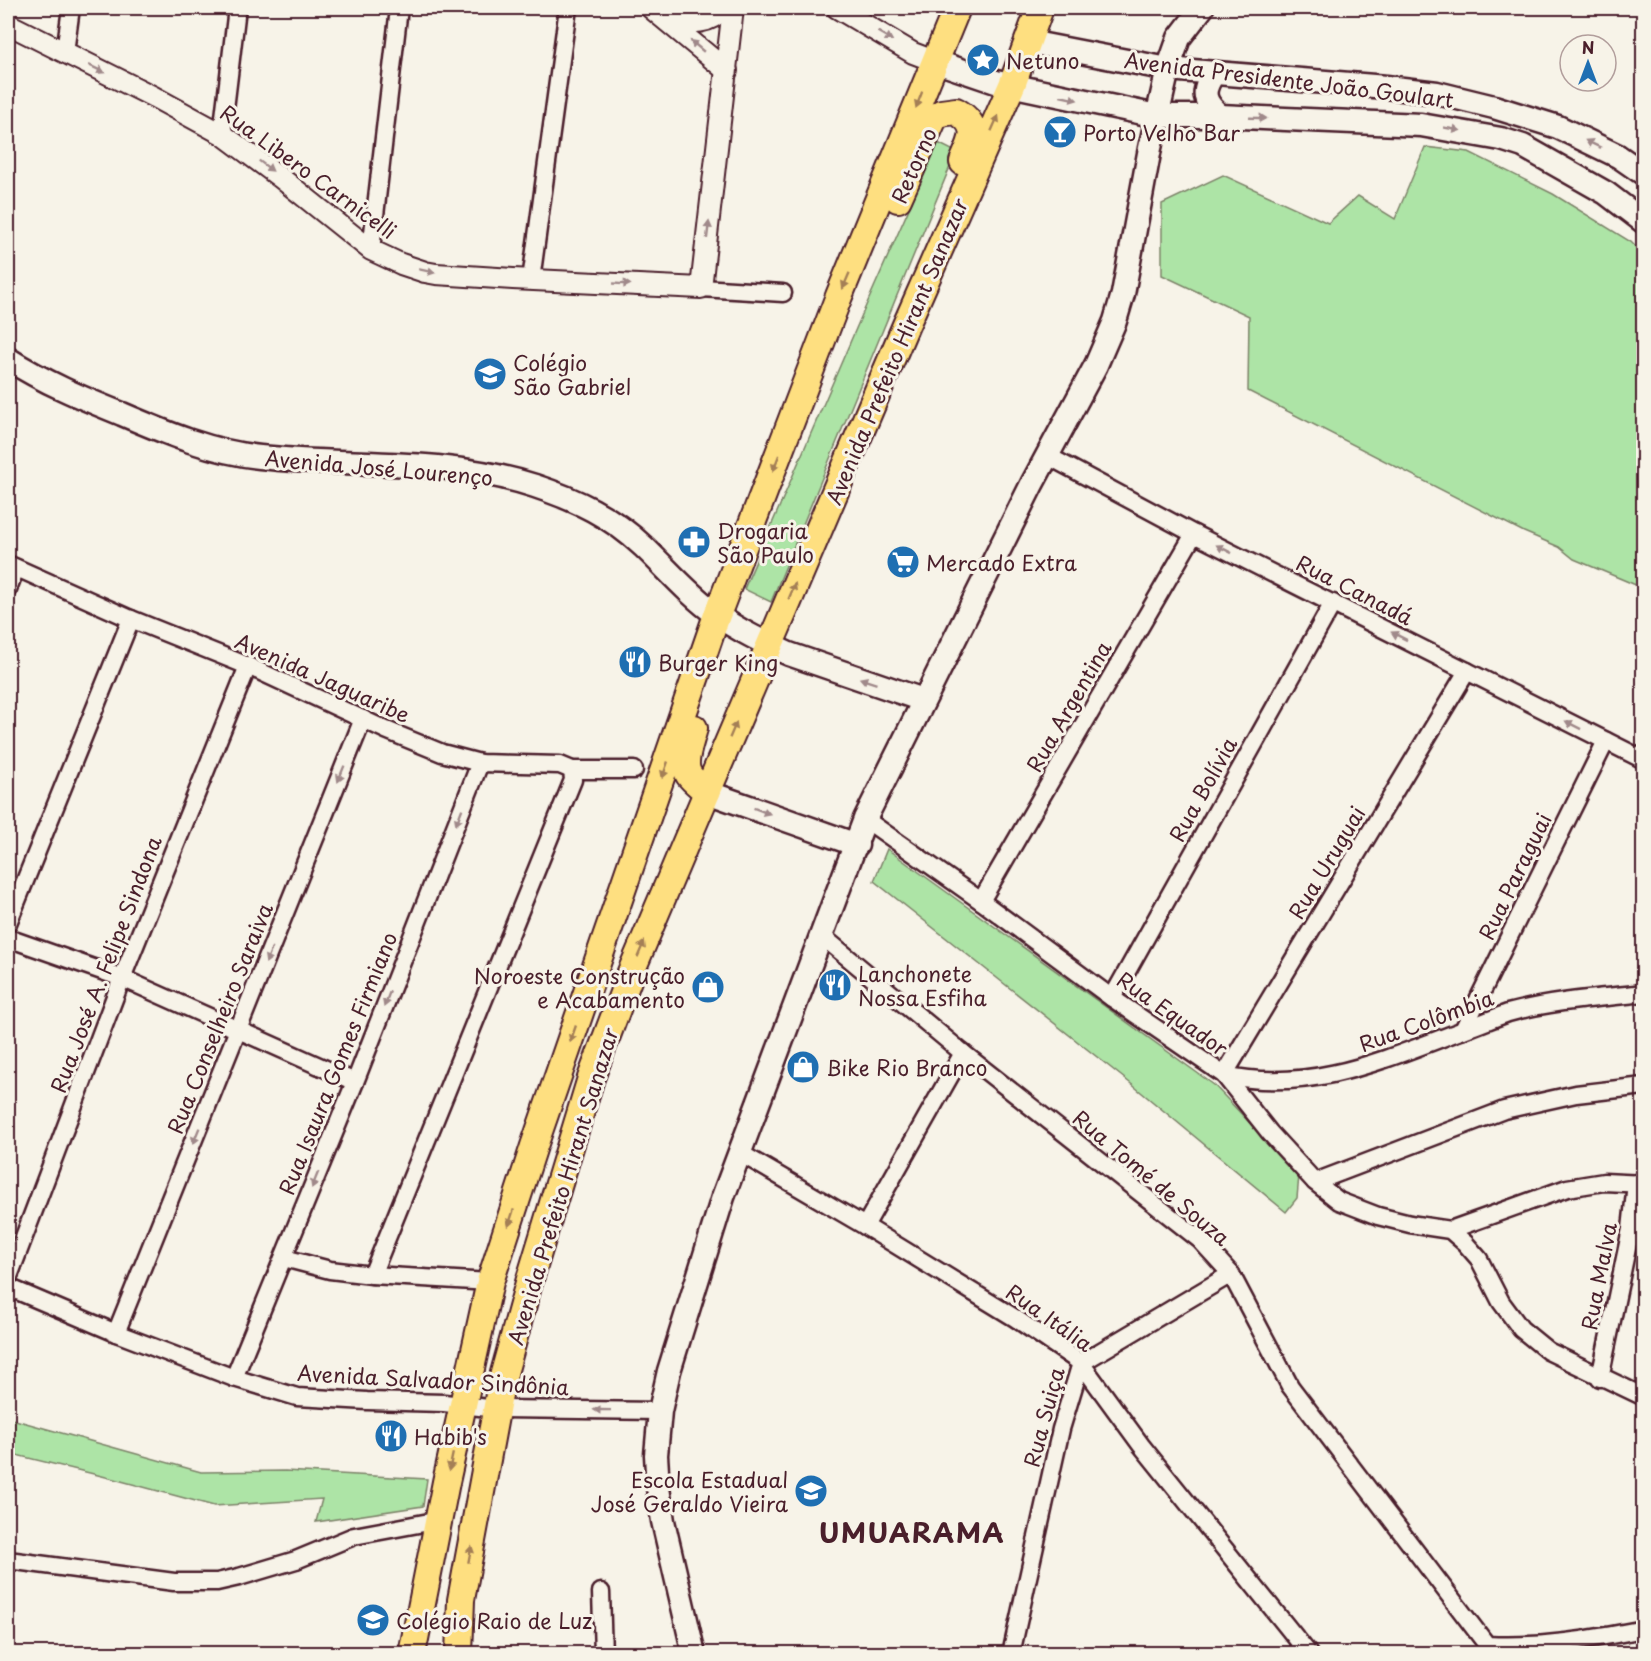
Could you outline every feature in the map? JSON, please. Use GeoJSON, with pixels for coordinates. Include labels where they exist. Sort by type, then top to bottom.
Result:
{"type":"FeatureCollection","features":[{"type":"Feature","properties":{"kind":"main road","name":"Avenida Prefeito Hirant Sanazar"},"geometry":{"type":"LineString","coordinates":[[412,1653],[490,1282],[534,1146],[717,615],[839,296],[865,235],[945,65],[957,8]]}},
{"type":"Feature","properties":{"kind":"main road","name":"Avenida Prefeito Hirant Sanazar"},"geometry":{"type":"LineString","coordinates":[[459,1653],[461,1600],[501,1384],[530,1279],[591,1078],[632,972],[707,792],[923,286],[1004,83],[1029,42],[1041,8]]}},
{"type":"Feature","properties":{"kind":"main road"},"geometry":{"type":"LineString","coordinates":[[694,1653],[663,1521],[658,1488],[656,1455],[660,1412],[669,1371],[723,1197],[865,819],[1032,484],[1096,365],[1115,321],[1123,294],[1168,69],[1179,38],[1202,8]]}},
{"type":"Feature","properties":{"kind":"main road","name":"Avenida Presidente João Goulart"},"geometry":{"type":"LineString","coordinates":[[1029,42],[1168,69],[1437,93],[1494,107],[1557,127],[1618,156],[1644,174]]}},
{"type":"Feature","properties":{"kind":"main road","name":"Avenida Presidente João Goulart"},"geometry":{"type":"LineString","coordinates":[[945,65],[1004,83],[1157,116],[1220,116],[1421,125],[1502,139],[1523,146],[1606,193],[1644,222]]}},
{"type":"Feature","properties":{"kind":"main road"},"geometry":{"type":"LineString","coordinates":[[1214,72],[1206,86],[1205,95],[1208,105],[1220,116]]}},
{"type":"Feature","properties":{"kind":"main road","name":"Retorno"},"geometry":{"type":"LineString","coordinates":[[865,235],[889,218],[934,118],[941,113],[956,111],[969,120],[973,130],[970,146],[923,253],[923,286]]}},
{"type":"Feature","properties":{"kind":"main road","name":"Avenida José Lourenço"},"geometry":{"type":"LineString","coordinates":[[8,359],[66,392],[156,429],[212,448],[257,457],[436,467],[490,474],[534,485],[590,507],[618,525],[717,615],[770,646],[923,700]]}},
{"type":"Feature","properties":{"kind":"main road"},"geometry":{"type":"LineString","coordinates":[[699,669],[702,693],[689,747],[687,769],[689,776],[707,792],[857,845]]}},
{"type":"Feature","properties":{"kind":"main road"},"geometry":{"type":"LineString","coordinates":[[446,1653],[452,1621],[461,1600]]}},
{"type":"Feature","properties":{"kind":"street"},"geometry":{"type":"LineString","coordinates":[[65,52],[71,8]]}},
{"type":"Feature","properties":{"kind":"street"},"geometry":{"type":"LineString","coordinates":[[222,134],[237,8]]}},
{"type":"Feature","properties":{"kind":"street"},"geometry":{"type":"LineString","coordinates":[[371,250],[399,8]]}},
{"type":"Feature","properties":{"kind":"street"},"geometry":{"type":"LineString","coordinates":[[531,280],[568,8]]}},
{"type":"Feature","properties":{"kind":"street"},"geometry":{"type":"LineString","coordinates":[[651,8],[727,70]]}},
{"type":"Feature","properties":{"kind":"street"},"geometry":{"type":"LineString","coordinates":[[668,21],[699,23],[711,19],[724,8]]}},
{"type":"Feature","properties":{"kind":"street"},"geometry":{"type":"LineString","coordinates":[[701,288],[733,8]]}},
{"type":"Feature","properties":{"kind":"street"},"geometry":{"type":"LineString","coordinates":[[837,8],[913,54],[945,65]]}},
{"type":"Feature","properties":{"kind":"street","name":"Rua Libero Carnicelli"},"geometry":{"type":"LineString","coordinates":[[8,24],[154,97],[222,134],[371,250],[425,272],[783,293]]}},
{"type":"Feature","properties":{"kind":"street","name":"Rua Canadá"},"geometry":{"type":"LineString","coordinates":[[1048,456],[1194,534],[1644,760]]}},
{"type":"Feature","properties":{"kind":"street","name":"Rua Argentina"},"geometry":{"type":"LineString","coordinates":[[981,901],[1194,534]]}},
{"type":"Feature","properties":{"kind":"street"},"geometry":{"type":"LineString","coordinates":[[8,589],[12,566]]}},
{"type":"Feature","properties":{"kind":"street","name":"Avenida Jaguaribe"},"geometry":{"type":"LineString","coordinates":[[12,566],[131,619],[248,666],[442,753],[480,763],[560,765],[572,770],[634,770]]}},
{"type":"Feature","properties":{"kind":"street","name":"Rua Bolívia"},"geometry":{"type":"LineString","coordinates":[[1112,998],[1333,603]]}},
{"type":"Feature","properties":{"kind":"street"},"geometry":{"type":"LineString","coordinates":[[8,923],[131,619]]}},
{"type":"Feature","properties":{"kind":"street","name":"Rua José A. Felipe Sindona"},"geometry":{"type":"LineString","coordinates":[[8,1279],[122,978],[248,666]]}},
{"type":"Feature","properties":{"kind":"street","name":"Rua Uruguai"},"geometry":{"type":"LineString","coordinates":[[1224,1075],[1467,671]]}},
{"type":"Feature","properties":{"kind":"street","name":"Rua Conselheiro Saraiva"},"geometry":{"type":"LineString","coordinates":[[116,1333],[363,719]]}},
{"type":"Feature","properties":{"kind":"street","name":"Rua Paraguai"},"geometry":{"type":"LineString","coordinates":[[1463,1030],[1606,741]]}},
{"type":"Feature","properties":{"kind":"street","name":"Rua Isaura Gomes Firmiano"},"geometry":{"type":"LineString","coordinates":[[234,1378],[355,1082],[480,763]]}},
{"type":"Feature","properties":{"kind":"street"},"geometry":{"type":"LineString","coordinates":[[372,1275],[573,780],[572,770]]}},
{"type":"Feature","properties":{"kind":"street","name":"Rua Equador"},"geometry":{"type":"LineString","coordinates":[[865,819],[1112,998],[1224,1075],[1270,1133],[1315,1182],[1339,1201],[1378,1216],[1450,1230]]}},
{"type":"Feature","properties":{"kind":"street","name":"Rua Tomé de Souza"},"geometry":{"type":"LineString","coordinates":[[822,936],[963,1053],[1200,1240],[1231,1274],[1290,1386],[1490,1649],[1599,1638],[1644,1629]]}},
{"type":"Feature","properties":{"kind":"street"},"geometry":{"type":"LineString","coordinates":[[8,938],[122,978],[355,1082]]}},
{"type":"Feature","properties":{"kind":"street","name":"Rua Colômbia"},"geometry":{"type":"LineString","coordinates":[[1224,1075],[1247,1080],[1321,1077],[1352,1071],[1508,1013],[1565,1002],[1644,993]]}},
{"type":"Feature","properties":{"kind":"street"},"geometry":{"type":"LineString","coordinates":[[866,1226],[963,1053]]}},
{"type":"Feature","properties":{"kind":"street"},"geometry":{"type":"LineString","coordinates":[[1315,1182],[1504,1110],[1576,1094],[1644,1086]]}},
{"type":"Feature","properties":{"kind":"street","name":"Rua Itália"},"geometry":{"type":"LineString","coordinates":[[740,1153],[866,1226],[1015,1318],[1081,1363],[1141,1445],[1309,1653]]}},
{"type":"Feature","properties":{"kind":"street"},"geometry":{"type":"LineString","coordinates":[[1640,1183],[1604,1182],[1568,1188],[1450,1230],[1479,1259],[1501,1302],[1521,1329],[1548,1351],[1600,1378],[1644,1397]]}},
{"type":"Feature","properties":{"kind":"street","name":"Rua Malva"},"geometry":{"type":"LineString","coordinates":[[1600,1378],[1640,1183]]}},
{"type":"Feature","properties":{"kind":"street"},"geometry":{"type":"LineString","coordinates":[[284,1258],[330,1270],[372,1275],[490,1282]]}},
{"type":"Feature","properties":{"kind":"street","name":"Rua Suiça"},"geometry":{"type":"LineString","coordinates":[[1011,1653],[1061,1429],[1081,1363],[1231,1274]]}},
{"type":"Feature","properties":{"kind":"street","name":"Avenida Salvador Sindônia"},"geometry":{"type":"LineString","coordinates":[[8,1287],[116,1333],[234,1378],[297,1397],[463,1405],[497,1409],[660,1412]]}},
{"type":"Feature","properties":{"kind":"street"},"geometry":{"type":"LineString","coordinates":[[8,1560],[174,1582],[217,1582],[296,1560],[354,1536],[440,1520]]}},
{"type":"Feature","properties":{"kind":"street"},"geometry":{"type":"LineString","coordinates":[[601,1592],[603,1653]]}},
{"type":"Feature","properties":{"kind":"green space"},"geometry":{"type":"Polygon","coordinates":[[[938,143],[956,152],[771,602],[744,589],[938,143]]]}},
{"type":"Feature","properties":{"kind":"green space"},"geometry":{"type":"Polygon","coordinates":[[[1425,147],[1469,152],[1553,194],[1631,242],[1643,254],[1643,588],[1574,559],[1559,547],[1524,532],[1248,391],[1249,316],[1162,275],[1162,204],[1223,175],[1328,223],[1358,196],[1395,219],[1425,147]]]}},
{"type":"Feature","properties":{"kind":"green space"},"geometry":{"type":"Polygon","coordinates":[[[887,849],[1214,1085],[1299,1175],[1297,1198],[1286,1212],[1130,1083],[874,881],[887,849]]]}},
{"type":"Feature","properties":{"kind":"green space"},"geometry":{"type":"Polygon","coordinates":[[[8,1418],[201,1472],[285,1471],[427,1479],[423,1506],[316,1522],[322,1499],[214,1506],[8,1453],[8,1418]]]}},
{"type":"Feature","properties":{"kind":"place","name":"Netuno"},"geometry":{"type":"Point","coordinates":[983,60]}},
{"type":"Feature","properties":{"kind":"place","name":"Porto Velho Bar"},"geometry":{"type":"Point","coordinates":[1060,132]}},
{"type":"Feature","properties":{"kind":"place","name":"Colégio São Gabriel"},"geometry":{"type":"Point","coordinates":[490,374]}},
{"type":"Feature","properties":{"kind":"place","name":"Drogaria São Paulo"},"geometry":{"type":"Point","coordinates":[694,542]}},
{"type":"Feature","properties":{"kind":"place","name":"Mercado Extra"},"geometry":{"type":"Point","coordinates":[903,562]}},
{"type":"Feature","properties":{"kind":"place","name":"Burger King"},"geometry":{"type":"Point","coordinates":[635,662]}},
{"type":"Feature","properties":{"kind":"place","name":"Lanchonete Nossa Esfiha"},"geometry":{"type":"Point","coordinates":[835,985]}},
{"type":"Feature","properties":{"kind":"place","name":"Noroeste Construção e Acabamento"},"geometry":{"type":"Point","coordinates":[708,987]}},
{"type":"Feature","properties":{"kind":"place","name":"Bike Rio Branco"},"geometry":{"type":"Point","coordinates":[803,1067]}},
{"type":"Feature","properties":{"kind":"place","name":"Habib's"},"geometry":{"type":"Point","coordinates":[391,1436]}},
{"type":"Feature","properties":{"kind":"place","name":"Escola Estadual José Geraldo Vieira"},"geometry":{"type":"Point","coordinates":[811,1491]}},
{"type":"Feature","properties":{"kind":"place","name":"Colégio Raio de Luz"},"geometry":{"type":"Point","coordinates":[373,1620]}},
{"type":"Feature","properties":{"kind":"district","name":"UMUARAMA"},"geometry":{"type":"Point","coordinates":[912,1531]}}]}
